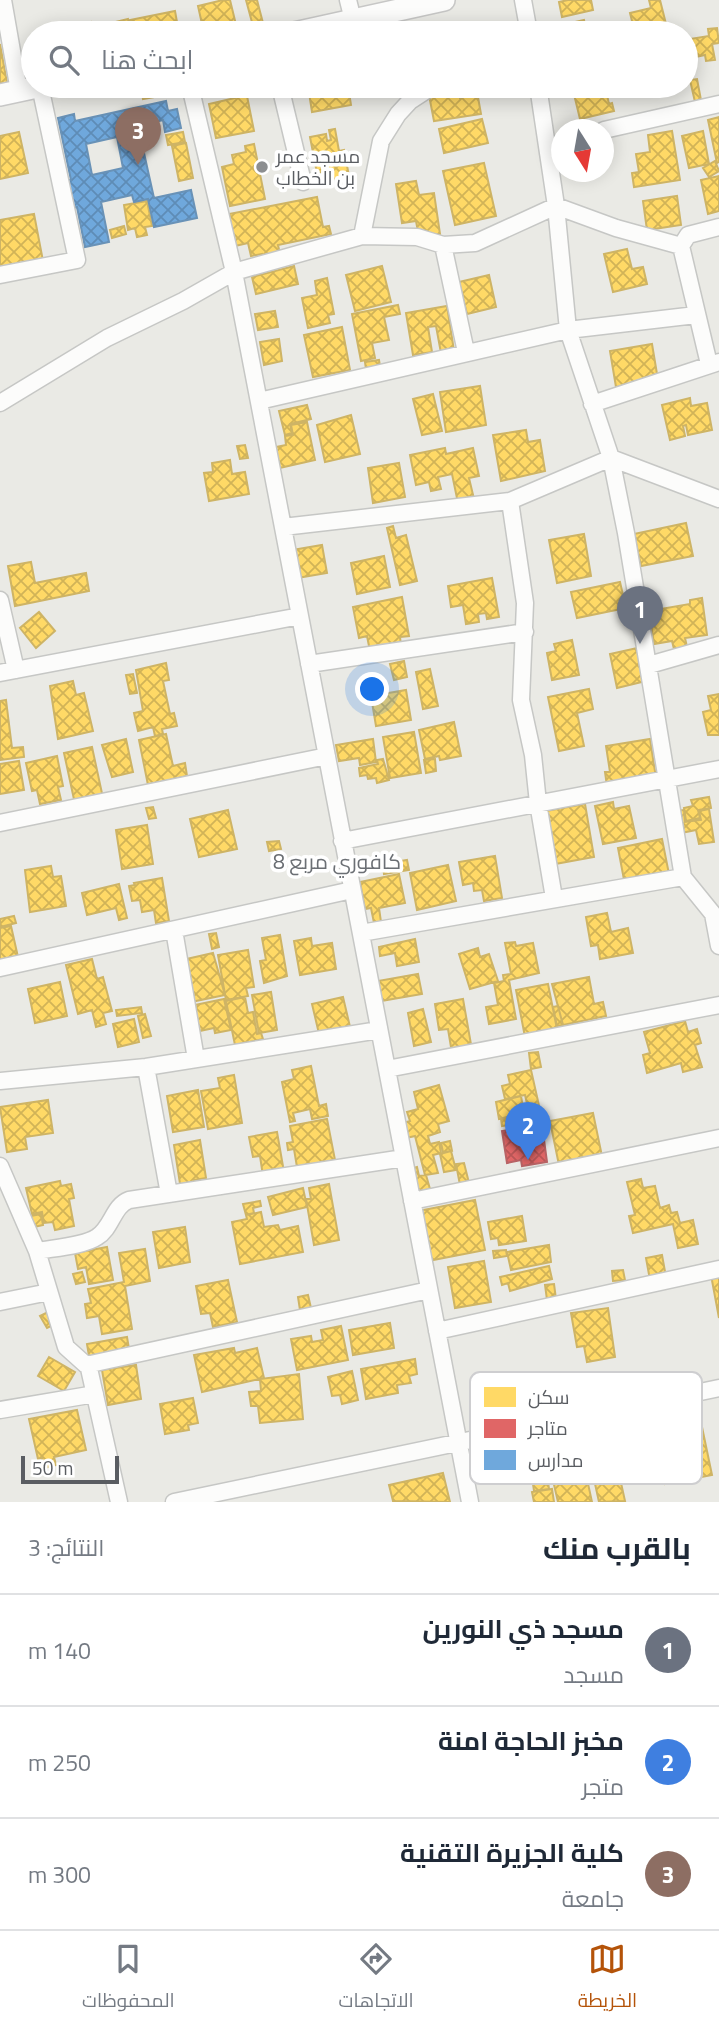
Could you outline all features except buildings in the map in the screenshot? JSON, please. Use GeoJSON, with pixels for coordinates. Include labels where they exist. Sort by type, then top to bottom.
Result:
{"type":"FeatureCollection","features":[{"type":"Feature","properties":{"kind":"street"},"geometry":{"type":"LineString","coordinates":[[3,0],[21,73]]}},
{"type":"Feature","properties":{"kind":"street"},"geometry":{"type":"LineString","coordinates":[[523,0],[527,21]]}},
{"type":"Feature","properties":{"kind":"street"},"geometry":{"type":"LineString","coordinates":[[323,21],[350,10],[436,1]]}},
{"type":"Feature","properties":{"kind":"street"},"geometry":{"type":"LineString","coordinates":[[0,275],[77,260],[28,98]]}},
{"type":"Feature","properties":{"kind":"street"},"geometry":{"type":"LineString","coordinates":[[193,98],[234,272],[470,1502]]}},
{"type":"Feature","properties":{"kind":"street"},"geometry":{"type":"LineString","coordinates":[[283,98],[303,182]]}},
{"type":"Feature","properties":{"kind":"street"},"geometry":{"type":"LineString","coordinates":[[362,236],[381,141],[398,114],[415,98]]}},
{"type":"Feature","properties":{"kind":"street"},"geometry":{"type":"LineString","coordinates":[[542,98],[551,128]]}},
{"type":"Feature","properties":{"kind":"street"},"geometry":{"type":"LineString","coordinates":[[614,128],[719,104]]}},
{"type":"Feature","properties":{"kind":"street"},"geometry":{"type":"LineString","coordinates":[[556,182],[568,330],[611,458],[649,665],[682,877],[716,913],[719,946]]}},
{"type":"Feature","properties":{"kind":"street"},"geometry":{"type":"LineString","coordinates":[[0,402],[107,338],[183,301],[234,272],[362,236],[417,237],[443,245],[475,243],[556,206],[616,228],[681,246]]}},
{"type":"Feature","properties":{"kind":"street"},"geometry":{"type":"LineString","coordinates":[[592,404],[714,363],[696,315],[681,246],[688,235],[719,227]]}},
{"type":"Feature","properties":{"kind":"street"},"geometry":{"type":"LineString","coordinates":[[443,245],[466,352]]}},
{"type":"Feature","properties":{"kind":"street"},"geometry":{"type":"LineString","coordinates":[[259,401],[568,330],[696,315]]}},
{"type":"Feature","properties":{"kind":"street"},"geometry":{"type":"LineString","coordinates":[[283,527],[510,501],[611,458],[719,499]]}},
{"type":"Feature","properties":{"kind":"street"},"geometry":{"type":"LineString","coordinates":[[510,501],[526,603],[522,700],[554,898]]}},
{"type":"Feature","properties":{"kind":"street"},"geometry":{"type":"LineString","coordinates":[[0,600],[8,672],[300,616]]}},
{"type":"Feature","properties":{"kind":"street"},"geometry":{"type":"LineString","coordinates":[[309,664],[525,632]]}},
{"type":"Feature","properties":{"kind":"street"},"geometry":{"type":"LineString","coordinates":[[649,665],[719,645]]}},
{"type":"Feature","properties":{"kind":"street"},"geometry":{"type":"LineString","coordinates":[[0,823],[327,756]]}},
{"type":"Feature","properties":{"kind":"street"},"geometry":{"type":"LineString","coordinates":[[342,841],[719,769]]}},
{"type":"Feature","properties":{"kind":"street"},"geometry":{"type":"LineString","coordinates":[[361,933],[682,877]]}},
{"type":"Feature","properties":{"kind":"street"},"geometry":{"type":"LineString","coordinates":[[0,968],[352,890]]}},
{"type":"Feature","properties":{"kind":"street"},"geometry":{"type":"LineString","coordinates":[[174,930],[196,1059]]}},
{"type":"Feature","properties":{"kind":"street"},"geometry":{"type":"LineString","coordinates":[[387,1069],[719,1005]]}},
{"type":"Feature","properties":{"kind":"street"},"geometry":{"type":"LineString","coordinates":[[0,1081],[146,1067],[379,1030]]}},
{"type":"Feature","properties":{"kind":"street"},"geometry":{"type":"LineString","coordinates":[[146,1067],[169,1194]]}},
{"type":"Feature","properties":{"kind":"street"},"geometry":{"type":"LineString","coordinates":[[412,1201],[719,1138]]}},
{"type":"Feature","properties":{"kind":"street"},"geometry":{"type":"LineString","coordinates":[[37,1251],[97,1237],[124,1202],[404,1158]]}},
{"type":"Feature","properties":{"kind":"street"},"geometry":{"type":"LineString","coordinates":[[0,1166],[37,1251],[66,1347],[86,1365],[429,1290]]}},
{"type":"Feature","properties":{"kind":"street"},"geometry":{"type":"LineString","coordinates":[[437,1331],[719,1269]]}},
{"type":"Feature","properties":{"kind":"street"},"geometry":{"type":"LineString","coordinates":[[0,1302],[49,1292]]}},
{"type":"Feature","properties":{"kind":"street"},"geometry":{"type":"LineString","coordinates":[[89,1364],[119,1502]]}},
{"type":"Feature","properties":{"kind":"street"},"geometry":{"type":"LineString","coordinates":[[0,1410],[95,1394]]}},
{"type":"Feature","properties":{"kind":"street"},"geometry":{"type":"LineString","coordinates":[[174,1502],[238,1495],[470,1440]]}},
{"type":"Feature","properties":{"kind":"place","name":"كلية الجزيرة التقنية"},"geometry":{"type":"Point","coordinates":[138,165]}},
{"type":"Feature","properties":{"kind":"place","name":"مسجد عمر بن الخطاب"},"geometry":{"type":"Point","coordinates":[262,167]}},
{"type":"Feature","properties":{"kind":"place","name":"مسجد ذي النورين"},"geometry":{"type":"Point","coordinates":[640,644]}},
{"type":"Feature","properties":{"kind":"place","name":"مخبز الحاجة امنة"},"geometry":{"type":"Point","coordinates":[528,1160]}},
{"type":"Feature","properties":{"kind":"district","name":"كافوري مربع 8"},"geometry":{"type":"Point","coordinates":[337,862]}}]}
